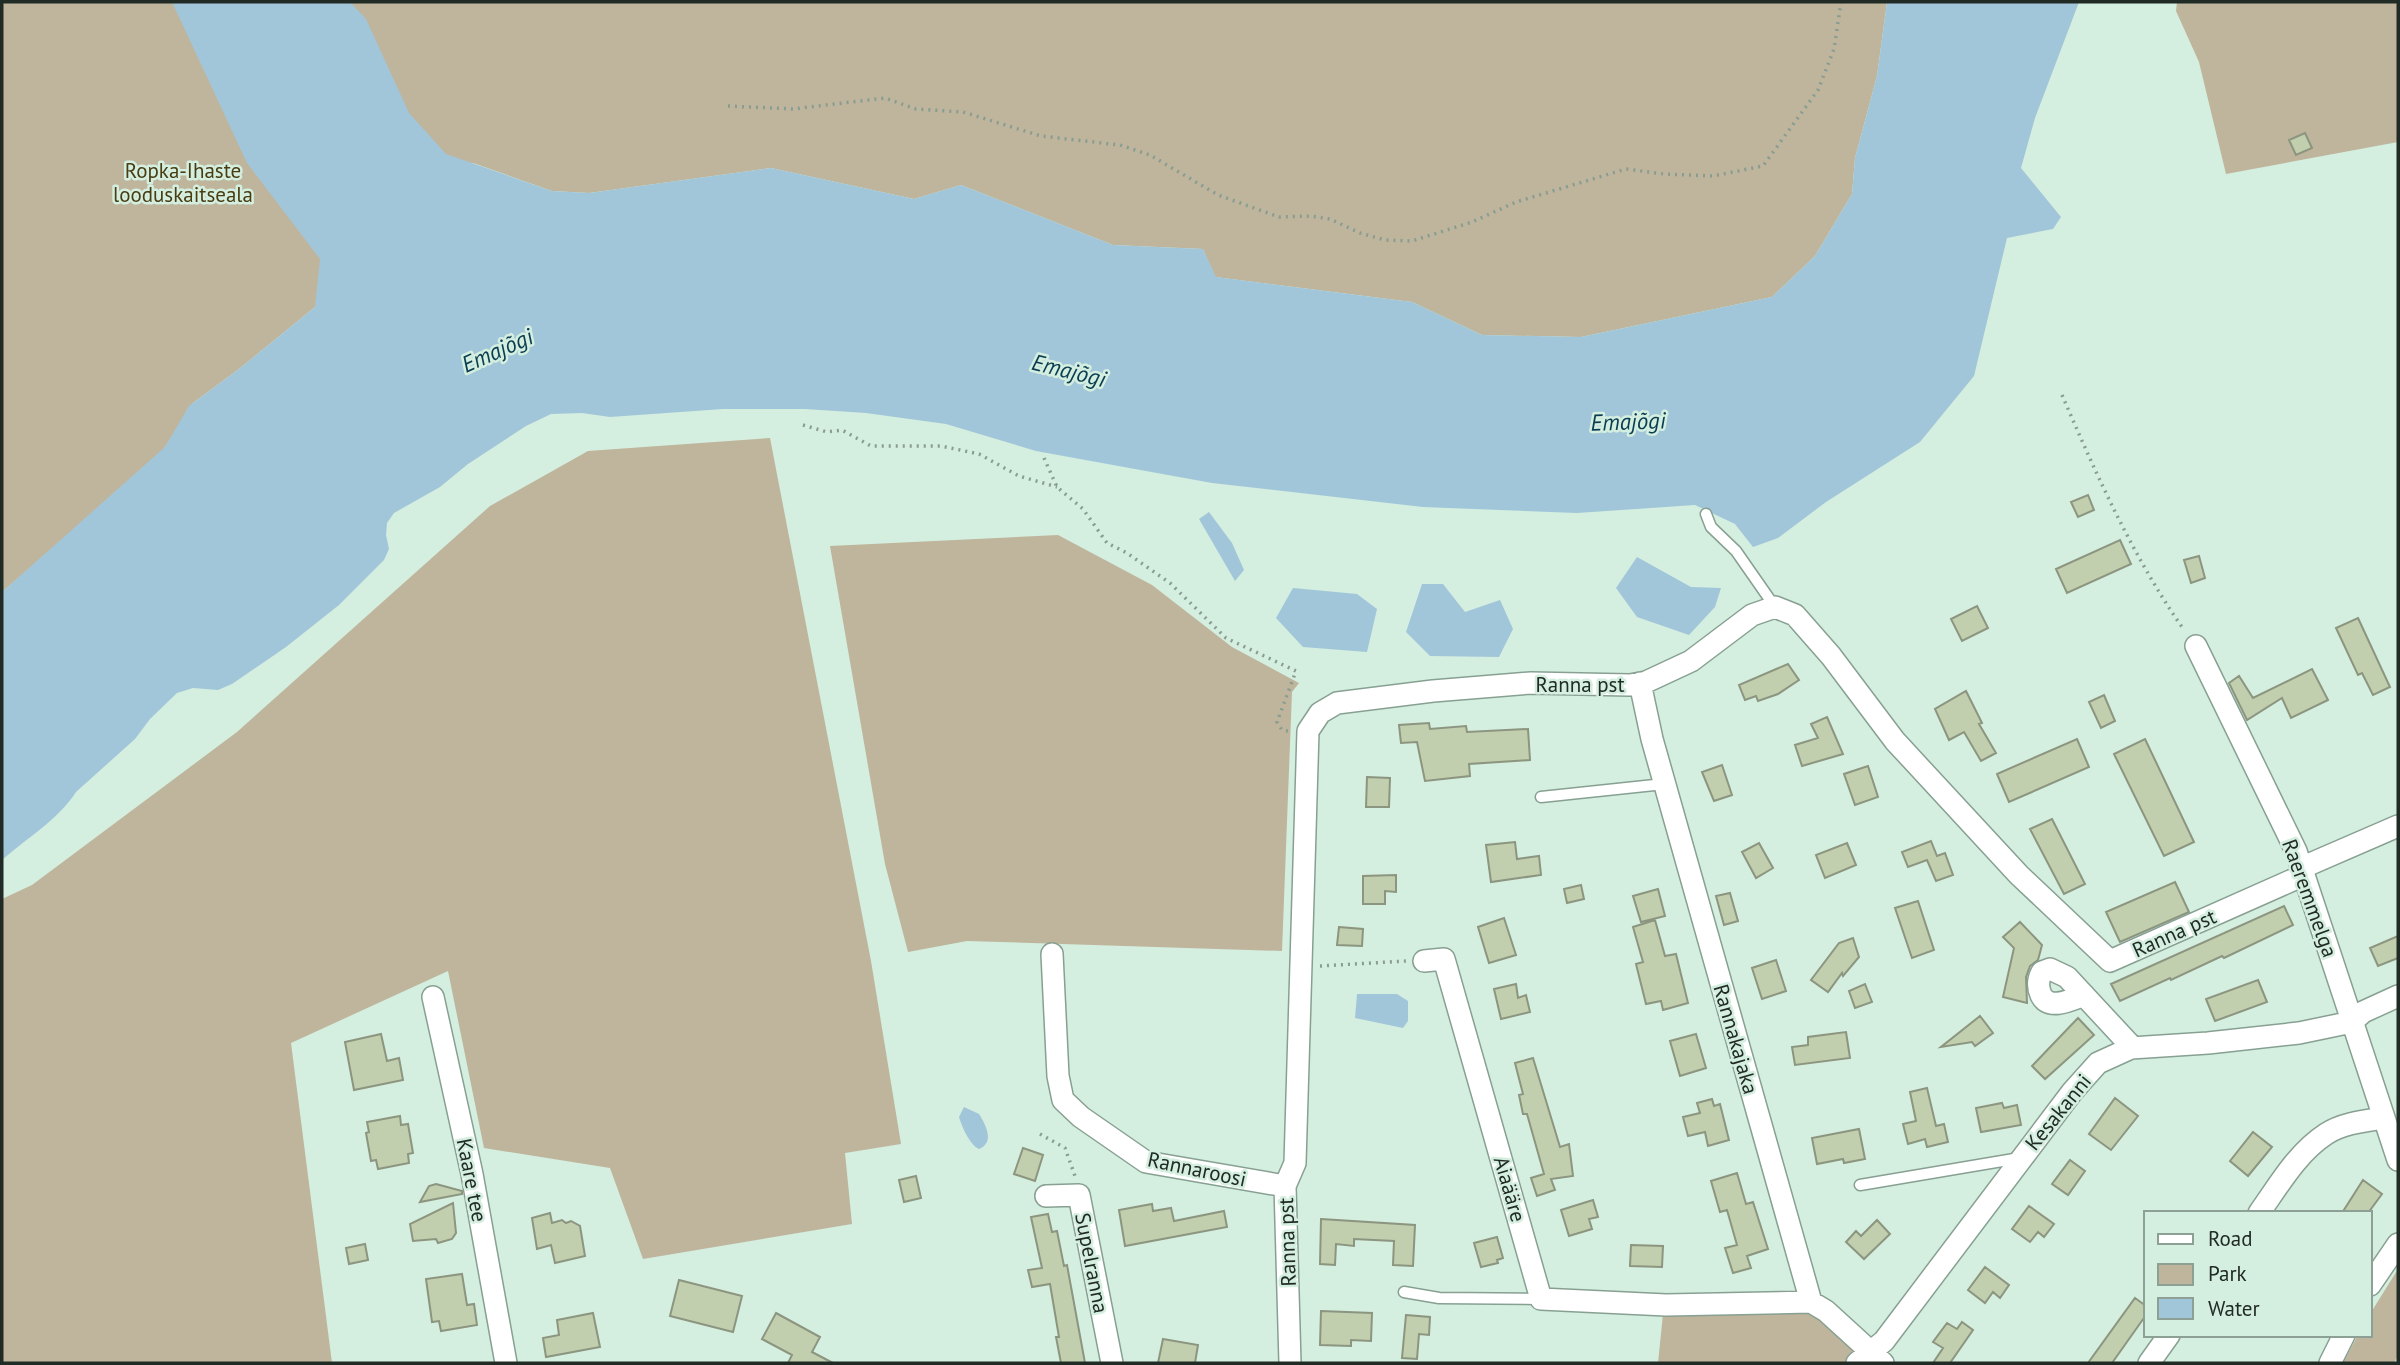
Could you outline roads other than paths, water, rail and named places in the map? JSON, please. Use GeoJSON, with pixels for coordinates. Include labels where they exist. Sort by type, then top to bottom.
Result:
{"type":"FeatureCollection","features":[{"type":"Feature","properties":{"kind":"street","name":"Ranna pst"},"geometry":{"type":"LineString","coordinates":[[1290,1363],[1286,1186],[1295,1163],[1308,731],[1320,713],[1337,703],[1531,683],[1640,683],[1691,661],[1752,615],[1774,607],[1795,615],[1895,741],[2019,875],[2110,961],[2302,871]]}},
{"type":"Feature","properties":{"kind":"street","name":"Raeremmelga"},"geometry":{"type":"LineString","coordinates":[[2196,646],[2288,835],[2398,1160]]}},
{"type":"Feature","properties":{"kind":"street","name":"Rannakajaka"},"geometry":{"type":"LineString","coordinates":[[1640,683],[1664,783],[1811,1302]]}},
{"type":"Feature","properties":{"kind":"street"},"geometry":{"type":"LineString","coordinates":[[2302,871],[2398,826]]}},
{"type":"Feature","properties":{"kind":"street","name":"Rannaroosi"},"geometry":{"type":"LineString","coordinates":[[1052,954],[1058,1076],[1063,1100],[1146,1162],[1286,1186]]}},
{"type":"Feature","properties":{"kind":"street","name":"Aiaääre"},"geometry":{"type":"LineString","coordinates":[[1424,961],[1444,958],[1541,1299]]}},
{"type":"Feature","properties":{"kind":"street"},"geometry":{"type":"LineString","coordinates":[[2084,995],[2133,1048]]}},
{"type":"Feature","properties":{"kind":"street","name":"Kesakanni"},"geometry":{"type":"LineString","coordinates":[[1870,1359],[2072,1092],[2098,1063],[2133,1048],[2208,1044],[2299,1033],[2353,1021],[2362,1012],[2398,996]]}},
{"type":"Feature","properties":{"kind":"street","name":"Kaare tee"},"geometry":{"type":"LineString","coordinates":[[433,997],[472,1174],[506,1363]]}},
{"type":"Feature","properties":{"kind":"street"},"geometry":{"type":"LineString","coordinates":[[2260,1211],[2302,1154],[2328,1133],[2353,1124],[2384,1118]]}},
{"type":"Feature","properties":{"kind":"street","name":"Supelranna"},"geometry":{"type":"LineString","coordinates":[[1046,1196],[1079,1195],[1112,1363]]}},
{"type":"Feature","properties":{"kind":"street"},"geometry":{"type":"LineString","coordinates":[[2372,1282],[2398,1244]]}},
{"type":"Feature","properties":{"kind":"street"},"geometry":{"type":"LineString","coordinates":[[1541,1299],[1666,1305],[1811,1302],[1826,1311],[1870,1359]]}},
{"type":"Feature","properties":{"kind":"street"},"geometry":{"type":"LineString","coordinates":[[2148,1363],[2168,1337]]}},
{"type":"Feature","properties":{"kind":"street"},"geometry":{"type":"LineString","coordinates":[[2329,1363],[2343,1337]]}},
{"type":"Feature","properties":{"kind":"lane"},"geometry":{"type":"LineString","coordinates":[[1706,514],[1710,527],[1735,551],[1774,607]]}},
{"type":"Feature","properties":{"kind":"lane"},"geometry":{"type":"LineString","coordinates":[[1541,797],[1664,783]]}},
{"type":"Feature","properties":{"kind":"lane"},"geometry":{"type":"LineString","coordinates":[[1860,1185],[2022,1157]]}},
{"type":"Feature","properties":{"kind":"lane"},"geometry":{"type":"LineString","coordinates":[[1404,1292],[1439,1298],[1541,1299]]}},
{"type":"Feature","properties":{"kind":"water","name":"Emajõgi"},"geometry":{"type":"Polygon","coordinates":[[[172,2],[350,2],[366,19],[409,113],[446,154],[552,191],[589,193],[771,168],[914,199],[961,185],[1113,245],[1203,249],[1216,277],[1412,302],[1482,335],[1581,337],[1772,297],[1815,256],[1852,194],[1855,158],[1877,76],[1887,2],[2079,2],[2035,118],[2021,168],[2061,217],[2053,229],[2007,238],[1974,376],[1920,442],[1826,502],[1778,538],[1753,547],[1735,524],[1695,505],[1577,513],[1423,507],[1212,483],[1036,451],[946,424],[866,413],[805,409],[723,409],[610,417],[582,413],[551,414],[526,426],[468,464],[440,487],[394,513],[387,523],[389,549],[384,560],[339,605],[286,647],[232,684],[218,690],[193,688],[177,693],[150,719],[135,739],[76,792],[60,811],[2,860],[2,592],[165,447],[189,406],[315,307],[320,259],[247,163],[172,2]]]}},
{"type":"Feature","properties":{"kind":"water"},"geometry":{"type":"Polygon","coordinates":[[[1209,512],[1232,543],[1244,570],[1235,581],[1199,519],[1209,512]]]}},
{"type":"Feature","properties":{"kind":"water"},"geometry":{"type":"Polygon","coordinates":[[[1637,557],[1691,587],[1721,588],[1715,607],[1689,635],[1637,617],[1616,588],[1637,557]]]}},
{"type":"Feature","properties":{"kind":"water"},"geometry":{"type":"Polygon","coordinates":[[[1422,584],[1443,584],[1465,612],[1500,600],[1513,629],[1499,657],[1430,656],[1406,632],[1422,584]]]}},
{"type":"Feature","properties":{"kind":"water"},"geometry":{"type":"Polygon","coordinates":[[[1293,588],[1357,594],[1377,609],[1367,652],[1303,647],[1276,618],[1293,588]]]}},
{"type":"Feature","properties":{"kind":"water"},"geometry":{"type":"Polygon","coordinates":[[[1357,994],[1397,994],[1408,1001],[1408,1021],[1403,1028],[1355,1018],[1357,994]]]}},
{"type":"Feature","properties":{"kind":"water"},"geometry":{"type":"Polygon","coordinates":[[[964,1107],[979,1114],[986,1128],[987,1143],[979,1149],[970,1140],[960,1121],[964,1107]]]}},
{"type":"Feature","properties":{"kind":"park label","name":"Ropka-Ihaste looduskaitseala"},"geometry":{"type":"Point","coordinates":[183,182]}}]}
